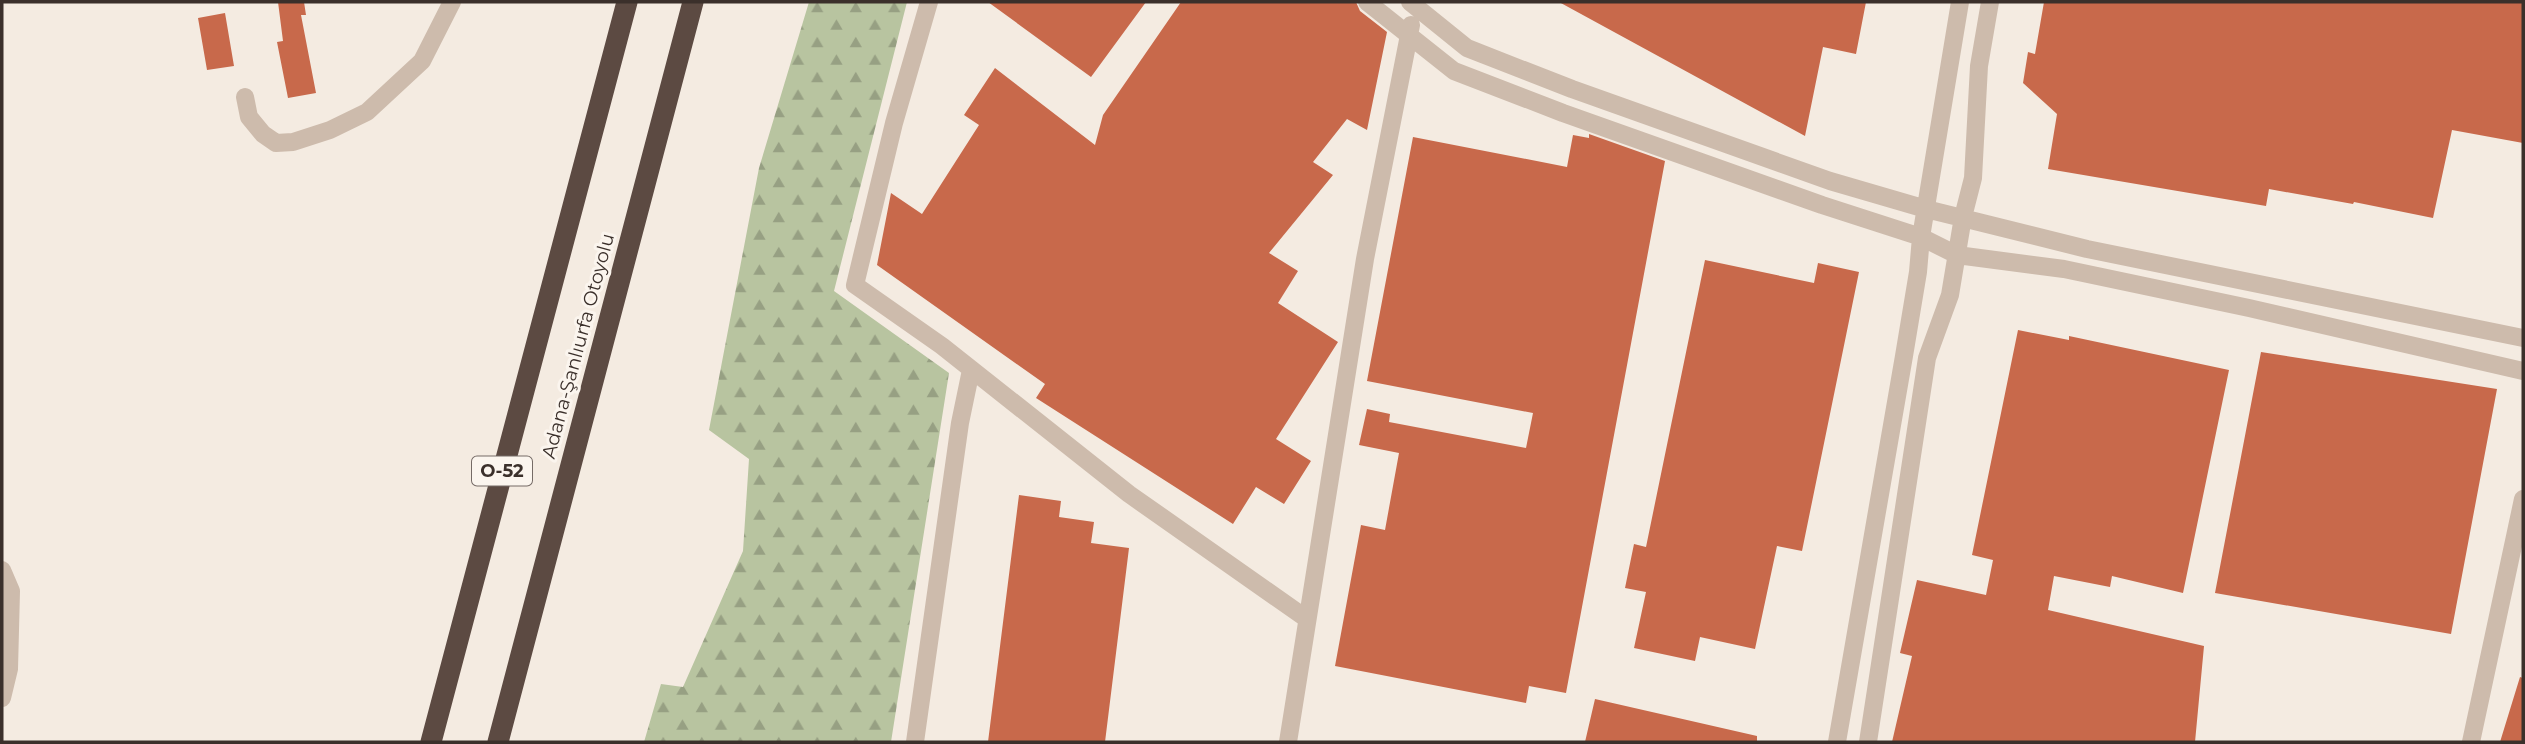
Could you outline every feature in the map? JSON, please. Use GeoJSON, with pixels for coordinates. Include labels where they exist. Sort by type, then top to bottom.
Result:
{"type":"FeatureCollection","features":[{"type":"Feature","properties":{"kind":"highway","name":"O-52"},"geometry":{"type":"LineString","coordinates":[[431,742],[627,2]]}},
{"type":"Feature","properties":{"kind":"highway","name":"Adana-Şanlıurfa Otoyolu"},"geometry":{"type":"LineString","coordinates":[[498,742],[693,2]]}},
{"type":"Feature","properties":{"kind":"street"},"geometry":{"type":"LineString","coordinates":[[245,97],[249,117],[263,134],[276,143],[293,142],[330,130],[367,112],[422,61],[452,2]]}},
{"type":"Feature","properties":{"kind":"street"},"geometry":{"type":"LineString","coordinates":[[929,2],[894,123],[855,285],[942,346],[1129,494],[1307,619]]}},
{"type":"Feature","properties":{"kind":"street"},"geometry":{"type":"LineString","coordinates":[[1367,2],[1454,71],[1576,118],[1921,237],[1957,255],[2064,269],[2523,371]]}},
{"type":"Feature","properties":{"kind":"street"},"geometry":{"type":"LineString","coordinates":[[1837,742],[1906,344],[1921,237],[1961,2]]}},
{"type":"Feature","properties":{"kind":"street"},"geometry":{"type":"LineString","coordinates":[[1868,742],[1927,358],[1950,295],[1962,217],[1973,178],[1979,66],[1990,2]]}},
{"type":"Feature","properties":{"kind":"street"},"geometry":{"type":"LineString","coordinates":[[1288,742],[1365,259],[1410,34],[1413,3]]}},
{"type":"Feature","properties":{"kind":"street"},"geometry":{"type":"LineString","coordinates":[[1413,3],[1468,48],[1572,89],[1830,181],[1926,209],[2087,248],[2523,338]]}},
{"type":"Feature","properties":{"kind":"street"},"geometry":{"type":"LineString","coordinates":[[2249,308],[2255,284]]}},
{"type":"Feature","properties":{"kind":"street"},"geometry":{"type":"LineString","coordinates":[[915,742],[960,423],[971,370]]}},
{"type":"Feature","properties":{"kind":"street"},"geometry":{"type":"LineString","coordinates":[[2471,742],[2523,499]]}},
{"type":"Feature","properties":{"kind":"street"},"geometry":{"type":"LineString","coordinates":[[2,570],[11,591],[9,669],[2,698]]}},
{"type":"Feature","properties":{"kind":"green space"},"geometry":{"type":"Polygon","coordinates":[[[809,2],[907,2],[834,291],[949,373],[891,742],[644,742],[661,684],[683,687],[743,551],[749,459],[709,430],[759,168],[809,2]]]}},
{"type":"Feature","properties":{"kind":"building"},"geometry":{"type":"Polygon","coordinates":[[[278,2],[304,2],[306,15],[301,15],[316,93],[288,98],[277,42],[283,41],[278,2]]]}},
{"type":"Feature","properties":{"kind":"building"},"geometry":{"type":"Polygon","coordinates":[[[988,2],[1146,2],[1091,77],[988,2]]]}},
{"type":"Feature","properties":{"kind":"building"},"geometry":{"type":"Polygon","coordinates":[[[1181,2],[1356,2],[1360,11],[1387,32],[1367,130],[1347,119],[1313,162],[1333,175],[1269,253],[1298,271],[1278,303],[1338,342],[1276,439],[1311,461],[1284,504],[1256,487],[1233,524],[1036,398],[1045,384],[877,265],[891,193],[922,214],[979,125],[964,115],[995,68],[1095,145],[1103,115],[1181,2]]]}},
{"type":"Feature","properties":{"kind":"building"},"geometry":{"type":"Polygon","coordinates":[[[1559,2],[1866,2],[1856,54],[1823,47],[1805,136],[1559,2]]]}},
{"type":"Feature","properties":{"kind":"building"},"geometry":{"type":"Polygon","coordinates":[[[2044,2],[2523,2],[2523,143],[2452,130],[2433,218],[2269,189],[2266,206],[2048,169],[2057,114],[2023,83],[2028,52],[2035,54],[2044,2]]]}},
{"type":"Feature","properties":{"kind":"building"},"geometry":{"type":"Polygon","coordinates":[[[225,13],[234,66],[207,70],[198,18],[225,13]]]}},
{"type":"Feature","properties":{"kind":"building"},"geometry":{"type":"Polygon","coordinates":[[[1589,134],[1665,161],[1566,693],[1529,686],[1526,703],[1335,666],[1361,525],[1385,530],[1399,453],[1359,445],[1367,409],[1390,414],[1389,422],[1526,448],[1533,413],[1367,381],[1413,137],[1567,167],[1573,135],[1589,138],[1589,134]]]}},
{"type":"Feature","properties":{"kind":"building"},"geometry":{"type":"Polygon","coordinates":[[[1705,260],[1814,283],[1818,263],[1859,272],[1802,551],[1777,546],[1755,649],[1700,637],[1695,661],[1634,648],[1646,592],[1625,588],[1634,544],[1646,547],[1705,260]]]}},
{"type":"Feature","properties":{"kind":"building"},"geometry":{"type":"Polygon","coordinates":[[[2018,330],[2069,340],[2069,336],[2229,370],[2183,593],[2112,576],[2110,587],[2054,576],[2048,610],[2204,646],[2195,742],[1892,742],[1912,656],[1900,653],[1917,580],[1986,595],[1993,560],[1972,555],[2018,330]]]}},
{"type":"Feature","properties":{"kind":"building"},"geometry":{"type":"Polygon","coordinates":[[[2261,352],[2497,389],[2451,634],[2215,593],[2261,352]]]}},
{"type":"Feature","properties":{"kind":"building"},"geometry":{"type":"Polygon","coordinates":[[[1019,495],[1061,501],[1059,517],[1094,522],[1091,543],[1129,548],[1105,742],[988,742],[1019,495]]]}},
{"type":"Feature","properties":{"kind":"building"},"geometry":{"type":"Polygon","coordinates":[[[2520,677],[2523,678],[2523,742],[2500,742],[2520,677]]]}},
{"type":"Feature","properties":{"kind":"building"},"geometry":{"type":"Polygon","coordinates":[[[1595,699],[1757,736],[1757,742],[1585,742],[1595,699]]]}}]}
